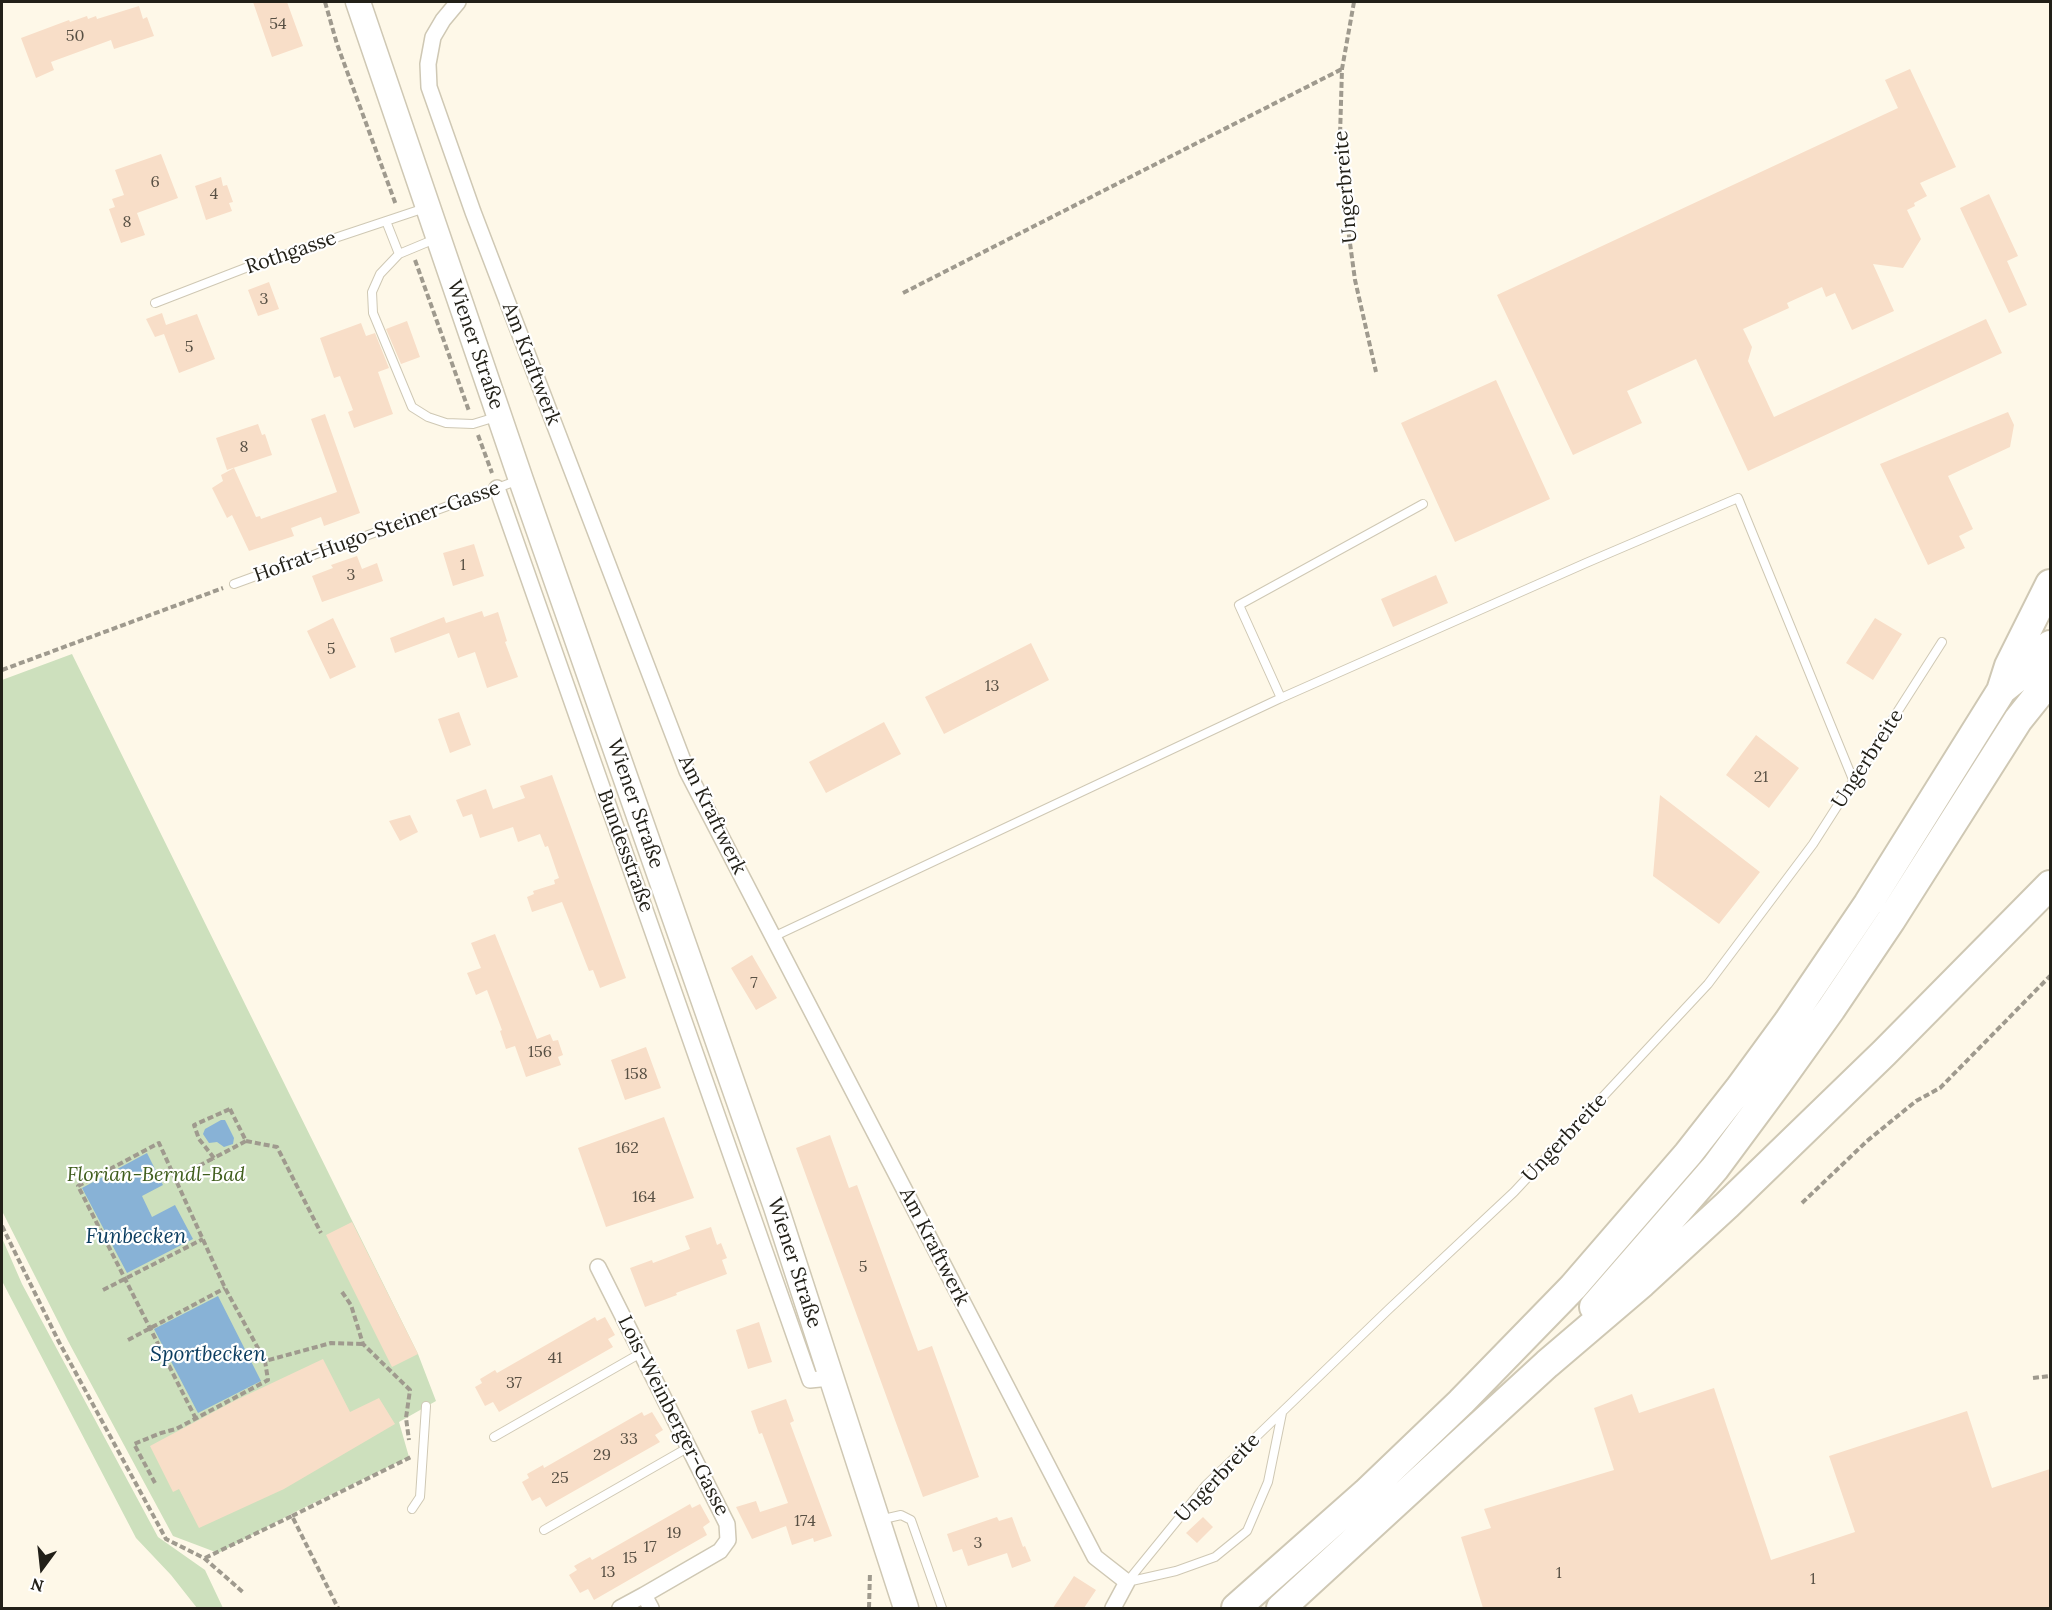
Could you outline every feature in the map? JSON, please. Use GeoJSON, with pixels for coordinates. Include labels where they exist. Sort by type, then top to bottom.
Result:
{"type":"FeatureCollection","features":[{"type":"Feature","properties":{"kind":"highway"},"geometry":{"type":"LineString","coordinates":[[1236,1608],[1365,1493],[1461,1402],[1573,1287],[1631,1222],[1739,1089],[1788,1022],[1868,904],[2001,692],[2009,666],[2050,584]]}},
{"type":"Feature","properties":{"kind":"highway"},"geometry":{"type":"LineString","coordinates":[[2001,692],[2050,645]]}},
{"type":"Feature","properties":{"kind":"highway"},"geometry":{"type":"LineString","coordinates":[[1547,1364],[1622,1272],[1715,1168],[1831,1009],[1891,920],[2018,720],[2050,680]]}},
{"type":"Feature","properties":{"kind":"highway"},"geometry":{"type":"LineString","coordinates":[[1281,1608],[1547,1364],[1642,1283],[1718,1212],[1884,1053],[2050,885]]}},
{"type":"Feature","properties":{"kind":"main road","name":"Wiener Straße"},"geometry":{"type":"LineString","coordinates":[[358,2],[521,480],[776,1207],[906,1608]]}},
{"type":"Feature","properties":{"kind":"street","name":"Am Kraftwerk"},"geometry":{"type":"LineString","coordinates":[[458,2],[437,29],[429,50],[427,75],[434,104],[477,223],[687,771],[1095,1557],[1127,1582]]}},
{"type":"Feature","properties":{"kind":"street","name":"Bundesstraße"},"geometry":{"type":"LineString","coordinates":[[497,488],[810,1380],[831,1378]]}},
{"type":"Feature","properties":{"kind":"street"},"geometry":{"type":"LineString","coordinates":[[753,1215],[776,1207]]}},
{"type":"Feature","properties":{"kind":"street","name":"Lois-Weinberger-Gasse"},"geometry":{"type":"LineString","coordinates":[[598,1267],[727,1524],[728,1540],[720,1551],[647,1602],[620,1608]]}},
{"type":"Feature","properties":{"kind":"street"},"geometry":{"type":"LineString","coordinates":[[1113,1608],[1127,1582]]}},
{"type":"Feature","properties":{"kind":"lane","name":"Rothgasse"},"geometry":{"type":"LineString","coordinates":[[155,303],[248,267],[428,207]]}},
{"type":"Feature","properties":{"kind":"lane"},"geometry":{"type":"LineString","coordinates":[[386,221],[399,254]]}},
{"type":"Feature","properties":{"kind":"lane"},"geometry":{"type":"LineString","coordinates":[[439,238],[399,254],[380,274],[372,292],[374,314],[412,407],[428,417],[446,423],[473,424],[499,416]]}},
{"type":"Feature","properties":{"kind":"lane","name":"Hofrat-Hugo-Steiner-Gasse"},"geometry":{"type":"LineString","coordinates":[[234,584],[521,480]]}},
{"type":"Feature","properties":{"kind":"lane"},"geometry":{"type":"LineString","coordinates":[[773,937],[1281,698],[1586,562],[1738,498],[1854,782]]}},
{"type":"Feature","properties":{"kind":"lane"},"geometry":{"type":"LineString","coordinates":[[1281,698],[1239,605],[1424,504]]}},
{"type":"Feature","properties":{"kind":"lane","name":"Ungerbreite"},"geometry":{"type":"LineString","coordinates":[[1127,1582],[1206,1485],[1514,1192],[1708,984],[1813,844],[1942,642]]}},
{"type":"Feature","properties":{"kind":"lane"},"geometry":{"type":"LineString","coordinates":[[494,1437],[640,1353]]}},
{"type":"Feature","properties":{"kind":"lane"},"geometry":{"type":"LineString","coordinates":[[412,1509],[420,1497],[426,1406]]}},
{"type":"Feature","properties":{"kind":"lane"},"geometry":{"type":"LineString","coordinates":[[1127,1582],[1176,1571],[1215,1557],[1247,1531],[1268,1482],[1282,1412]]}},
{"type":"Feature","properties":{"kind":"lane"},"geometry":{"type":"LineString","coordinates":[[544,1530],[688,1448]]}},
{"type":"Feature","properties":{"kind":"lane"},"geometry":{"type":"LineString","coordinates":[[877,1521],[901,1515],[911,1520],[942,1608]]}},
{"type":"Feature","properties":{"kind":"path","name":"Ungerbreite"},"geometry":{"type":"LineString","coordinates":[[1354,2],[1342,69],[1340,136],[1344,199],[1355,280],[1376,372]]}},
{"type":"Feature","properties":{"kind":"path"},"geometry":{"type":"LineString","coordinates":[[903,293],[1342,69]]}},
{"type":"Feature","properties":{"kind":"path"},"geometry":{"type":"LineString","coordinates":[[2,670],[234,584]]}},
{"type":"Feature","properties":{"kind":"path"},"geometry":{"type":"LineString","coordinates":[[1802,1203],[1867,1141],[1917,1101],[1940,1088],[2050,976]]}},
{"type":"Feature","properties":{"kind":"path"},"geometry":{"type":"LineString","coordinates":[[214,1158],[199,1139],[194,1125],[231,1109],[246,1141]]}},
{"type":"Feature","properties":{"kind":"path"},"geometry":{"type":"LineString","coordinates":[[175,1178],[246,1141],[277,1148],[321,1233]]}},
{"type":"Feature","properties":{"kind":"path"},"geometry":{"type":"LineString","coordinates":[[155,1483],[134,1444],[161,1433],[176,1430],[268,1380],[265,1361],[225,1288],[159,1143],[78,1186],[195,1419]]}},
{"type":"Feature","properties":{"kind":"path"},"geometry":{"type":"LineString","coordinates":[[2,1226],[59,1342],[166,1539],[204,1558],[244,1593]]}},
{"type":"Feature","properties":{"kind":"path"},"geometry":{"type":"LineString","coordinates":[[103,1290],[203,1239]]}},
{"type":"Feature","properties":{"kind":"path"},"geometry":{"type":"LineString","coordinates":[[128,1340],[225,1288]]}},
{"type":"Feature","properties":{"kind":"path"},"geometry":{"type":"LineString","coordinates":[[204,1558],[411,1457],[406,1418],[410,1390],[363,1344],[351,1305],[342,1292]]}},
{"type":"Feature","properties":{"kind":"path"},"geometry":{"type":"LineString","coordinates":[[265,1361],[331,1343],[363,1344]]}},
{"type":"Feature","properties":{"kind":"path"},"geometry":{"type":"LineString","coordinates":[[2034,1378],[2050,1376]]}},
{"type":"Feature","properties":{"kind":"path"},"geometry":{"type":"LineString","coordinates":[[292,1516],[338,1608]]}},
{"type":"Feature","properties":{"kind":"green space","name":"Florian-Berndl-Bad"},"geometry":{"type":"Polygon","coordinates":[[[72,654],[418,1354],[436,1401],[399,1422],[409,1457],[295,1512],[218,1553],[173,1536],[68,1341],[2,1211],[2,680],[72,654]]]}},
{"type":"Feature","properties":{"kind":"green space"},"geometry":{"type":"Polygon","coordinates":[[[2,1238],[22,1284],[158,1537],[205,1570],[223,1608],[197,1608],[171,1575],[136,1538],[2,1281],[2,1238]]]}},
{"type":"Feature","properties":{"kind":"water"},"geometry":{"type":"Polygon","coordinates":[[[225,1120],[234,1138],[233,1144],[224,1147],[217,1142],[209,1143],[203,1134],[205,1129],[225,1120]]]}},
{"type":"Feature","properties":{"kind":"water","name":"Funbecken"},"geometry":{"type":"Polygon","coordinates":[[[147,1153],[163,1185],[142,1196],[152,1217],[175,1205],[193,1239],[127,1273],[82,1188],[147,1153]]]}},
{"type":"Feature","properties":{"kind":"water","name":"Sportbecken"},"geometry":{"type":"Polygon","coordinates":[[[218,1296],[261,1381],[198,1413],[154,1329],[218,1296]]]}},
{"type":"Feature","properties":{"kind":"building"},"geometry":{"type":"Polygon","coordinates":[[[253,2],[287,2],[303,46],[272,57],[253,2]]]}},
{"type":"Feature","properties":{"kind":"building"},"geometry":{"type":"Polygon","coordinates":[[[139,6],[143,19],[147,17],[154,36],[114,49],[111,40],[51,62],[54,70],[36,78],[21,38],[69,20],[70,22],[87,16],[88,19],[96,16],[97,19],[139,6]]]}},
{"type":"Feature","properties":{"kind":"building"},"geometry":{"type":"Polygon","coordinates":[[[1910,69],[1956,167],[1920,183],[1927,196],[1907,210],[1921,239],[1903,268],[1873,264],[1894,311],[1852,330],[1835,293],[1826,297],[1822,287],[1787,303],[1789,308],[1743,329],[1752,347],[1748,361],[1774,417],[1986,319],[2002,353],[1748,471],[1696,359],[1627,391],[1642,423],[1573,455],[1497,295],[1898,108],[1885,80],[1910,69]]]}},
{"type":"Feature","properties":{"kind":"building"},"geometry":{"type":"Polygon","coordinates":[[[161,154],[178,198],[137,213],[145,235],[121,243],[109,209],[115,207],[112,199],[124,195],[115,170],[161,154]]]}},
{"type":"Feature","properties":{"kind":"building"},"geometry":{"type":"Polygon","coordinates":[[[221,177],[223,186],[227,185],[233,202],[229,203],[232,211],[206,220],[195,186],[221,177]]]}},
{"type":"Feature","properties":{"kind":"building"},"geometry":{"type":"Polygon","coordinates":[[[1989,194],[2018,256],[2007,261],[2027,305],[2009,313],[1960,208],[1989,194]]]}},
{"type":"Feature","properties":{"kind":"building"},"geometry":{"type":"Polygon","coordinates":[[[269,282],[279,309],[258,316],[248,290],[269,282]]]}},
{"type":"Feature","properties":{"kind":"building"},"geometry":{"type":"Polygon","coordinates":[[[162,313],[166,325],[197,314],[215,359],[179,373],[164,334],[155,337],[146,319],[162,313]]]}},
{"type":"Feature","properties":{"kind":"building"},"geometry":{"type":"Polygon","coordinates":[[[407,321],[420,357],[401,364],[386,329],[407,321]]]}},
{"type":"Feature","properties":{"kind":"building"},"geometry":{"type":"Polygon","coordinates":[[[361,323],[366,336],[375,333],[389,368],[378,372],[393,414],[354,428],[348,412],[353,410],[340,376],[334,378],[320,338],[361,323]]]}},
{"type":"Feature","properties":{"kind":"building"},"geometry":{"type":"Polygon","coordinates":[[[1496,380],[1550,499],[1455,542],[1401,423],[1496,380]]]}},
{"type":"Feature","properties":{"kind":"building"},"geometry":{"type":"Polygon","coordinates":[[[2008,412],[2014,425],[2010,447],[1948,476],[1973,529],[1959,536],[1965,548],[1928,565],[1880,464],[2008,412]]]}},
{"type":"Feature","properties":{"kind":"building"},"geometry":{"type":"Polygon","coordinates":[[[325,414],[360,513],[324,526],[321,517],[291,528],[294,536],[249,551],[232,515],[227,518],[212,488],[223,481],[221,475],[234,468],[256,517],[260,516],[261,519],[337,492],[311,419],[325,414]]]}},
{"type":"Feature","properties":{"kind":"building"},"geometry":{"type":"Polygon","coordinates":[[[258,424],[262,435],[265,434],[272,455],[227,470],[216,438],[258,424]]]}},
{"type":"Feature","properties":{"kind":"building"},"geometry":{"type":"Polygon","coordinates":[[[474,544],[484,576],[453,586],[443,553],[474,544]]]}},
{"type":"Feature","properties":{"kind":"building"},"geometry":{"type":"Polygon","coordinates":[[[357,556],[362,569],[377,563],[383,581],[322,602],[312,576],[333,568],[331,565],[357,556]]]}},
{"type":"Feature","properties":{"kind":"building"},"geometry":{"type":"Polygon","coordinates":[[[1436,575],[1448,603],[1393,627],[1381,599],[1436,575]]]}},
{"type":"Feature","properties":{"kind":"building"},"geometry":{"type":"Polygon","coordinates":[[[482,611],[484,617],[498,612],[507,641],[505,642],[518,677],[487,688],[475,652],[458,658],[449,633],[395,653],[390,638],[444,617],[446,623],[482,611]]]}},
{"type":"Feature","properties":{"kind":"building"},"geometry":{"type":"Polygon","coordinates":[[[333,618],[356,667],[330,679],[307,631],[333,618]]]}},
{"type":"Feature","properties":{"kind":"building"},"geometry":{"type":"Polygon","coordinates":[[[1875,618],[1902,634],[1873,680],[1846,663],[1875,618]]]}},
{"type":"Feature","properties":{"kind":"building"},"geometry":{"type":"Polygon","coordinates":[[[1031,643],[1049,680],[944,734],[925,697],[1031,643]]]}},
{"type":"Feature","properties":{"kind":"building"},"geometry":{"type":"Polygon","coordinates":[[[459,712],[471,745],[450,753],[438,719],[459,712]]]}},
{"type":"Feature","properties":{"kind":"building"},"geometry":{"type":"Polygon","coordinates":[[[884,722],[901,754],[826,793],[809,762],[884,722]]]}},
{"type":"Feature","properties":{"kind":"building"},"geometry":{"type":"Polygon","coordinates":[[[1756,735],[1799,768],[1769,808],[1726,775],[1756,735]]]}},
{"type":"Feature","properties":{"kind":"building"},"geometry":{"type":"Polygon","coordinates":[[[552,775],[626,978],[600,988],[593,970],[589,971],[562,902],[532,912],[527,897],[534,894],[533,891],[555,884],[554,880],[559,878],[548,846],[545,847],[540,834],[518,842],[513,827],[480,838],[472,814],[463,817],[456,800],[486,789],[493,809],[525,798],[520,786],[552,775]]]}},
{"type":"Feature","properties":{"kind":"building"},"geometry":{"type":"Polygon","coordinates":[[[1660,795],[1760,872],[1719,924],[1653,876],[1660,795]]]}},
{"type":"Feature","properties":{"kind":"building"},"geometry":{"type":"Polygon","coordinates":[[[410,815],[418,832],[400,841],[389,821],[410,815]]]}},
{"type":"Feature","properties":{"kind":"building"},"geometry":{"type":"Polygon","coordinates":[[[495,934],[537,1039],[550,1034],[553,1041],[558,1040],[563,1055],[558,1057],[561,1065],[526,1077],[515,1046],[506,1049],[500,1031],[502,1030],[487,990],[476,995],[467,973],[481,968],[471,943],[495,934]]]}},
{"type":"Feature","properties":{"kind":"building"},"geometry":{"type":"Polygon","coordinates":[[[752,955],[777,998],[756,1010],[731,968],[752,955]]]}},
{"type":"Feature","properties":{"kind":"building"},"geometry":{"type":"Polygon","coordinates":[[[646,1047],[661,1088],[625,1100],[611,1060],[646,1047]]]}},
{"type":"Feature","properties":{"kind":"building"},"geometry":{"type":"Polygon","coordinates":[[[664,1117],[694,1198],[606,1227],[578,1148],[664,1117]]]}},
{"type":"Feature","properties":{"kind":"building"},"geometry":{"type":"Polygon","coordinates":[[[830,1135],[849,1188],[857,1185],[918,1351],[932,1346],[979,1477],[923,1497],[796,1148],[830,1135]]]}},
{"type":"Feature","properties":{"kind":"building"},"geometry":{"type":"Polygon","coordinates":[[[352,1222],[418,1354],[392,1367],[326,1235],[352,1222]]]}},
{"type":"Feature","properties":{"kind":"building"},"geometry":{"type":"Polygon","coordinates":[[[711,1227],[717,1245],[721,1243],[727,1258],[722,1260],[727,1274],[645,1307],[630,1268],[652,1260],[653,1263],[690,1249],[685,1236],[711,1227]]]}},
{"type":"Feature","properties":{"kind":"building"},"geometry":{"type":"Polygon","coordinates":[[[595,1317],[597,1321],[605,1317],[615,1335],[608,1339],[613,1347],[499,1412],[493,1402],[485,1406],[475,1387],[482,1383],[480,1379],[495,1370],[497,1373],[595,1317]]]}},
{"type":"Feature","properties":{"kind":"building"},"geometry":{"type":"Polygon","coordinates":[[[759,1322],[772,1362],[748,1369],[736,1330],[759,1322]]]}},
{"type":"Feature","properties":{"kind":"building"},"geometry":{"type":"Polygon","coordinates":[[[323,1359],[350,1412],[379,1398],[395,1424],[284,1489],[199,1528],[179,1489],[173,1492],[150,1446],[234,1401],[323,1359]]]}},
{"type":"Feature","properties":{"kind":"building"},"geometry":{"type":"Polygon","coordinates":[[[1714,1388],[1771,1560],[1855,1532],[1829,1456],[1967,1411],[1992,1488],[2050,1469],[2050,1608],[1483,1608],[1461,1537],[1491,1528],[1484,1509],[1614,1470],[1594,1408],[1632,1394],[1639,1413],[1714,1388]]]}},
{"type":"Feature","properties":{"kind":"building"},"geometry":{"type":"Polygon","coordinates":[[[786,1399],[794,1421],[790,1423],[832,1536],[814,1542],[813,1538],[792,1545],[786,1526],[752,1539],[736,1507],[756,1501],[760,1512],[788,1503],[762,1433],[759,1434],[751,1411],[786,1399]]]}},
{"type":"Feature","properties":{"kind":"building"},"geometry":{"type":"Polygon","coordinates":[[[642,1412],[644,1416],[652,1412],[663,1430],[655,1435],[660,1442],[546,1507],[540,1497],[532,1501],[522,1482],[529,1478],[527,1474],[543,1465],[544,1468],[642,1412]]]}},
{"type":"Feature","properties":{"kind":"building"},"geometry":{"type":"Polygon","coordinates":[[[690,1504],[692,1508],[700,1504],[710,1522],[703,1527],[707,1535],[594,1600],[588,1589],[580,1593],[569,1575],[577,1570],[574,1566],[590,1557],[592,1560],[690,1504]]]}},
{"type":"Feature","properties":{"kind":"building"},"geometry":{"type":"Polygon","coordinates":[[[997,1517],[999,1521],[1012,1517],[1031,1561],[1012,1568],[1007,1553],[968,1566],[962,1549],[953,1552],[947,1534],[997,1517]]]}},
{"type":"Feature","properties":{"kind":"building"},"geometry":{"type":"Polygon","coordinates":[[[1203,1517],[1213,1527],[1197,1543],[1186,1533],[1203,1517]]]}},
{"type":"Feature","properties":{"kind":"building"},"geometry":{"type":"Polygon","coordinates":[[[1074,1576],[1096,1590],[1084,1608],[1053,1608],[1074,1576]]]}}]}
